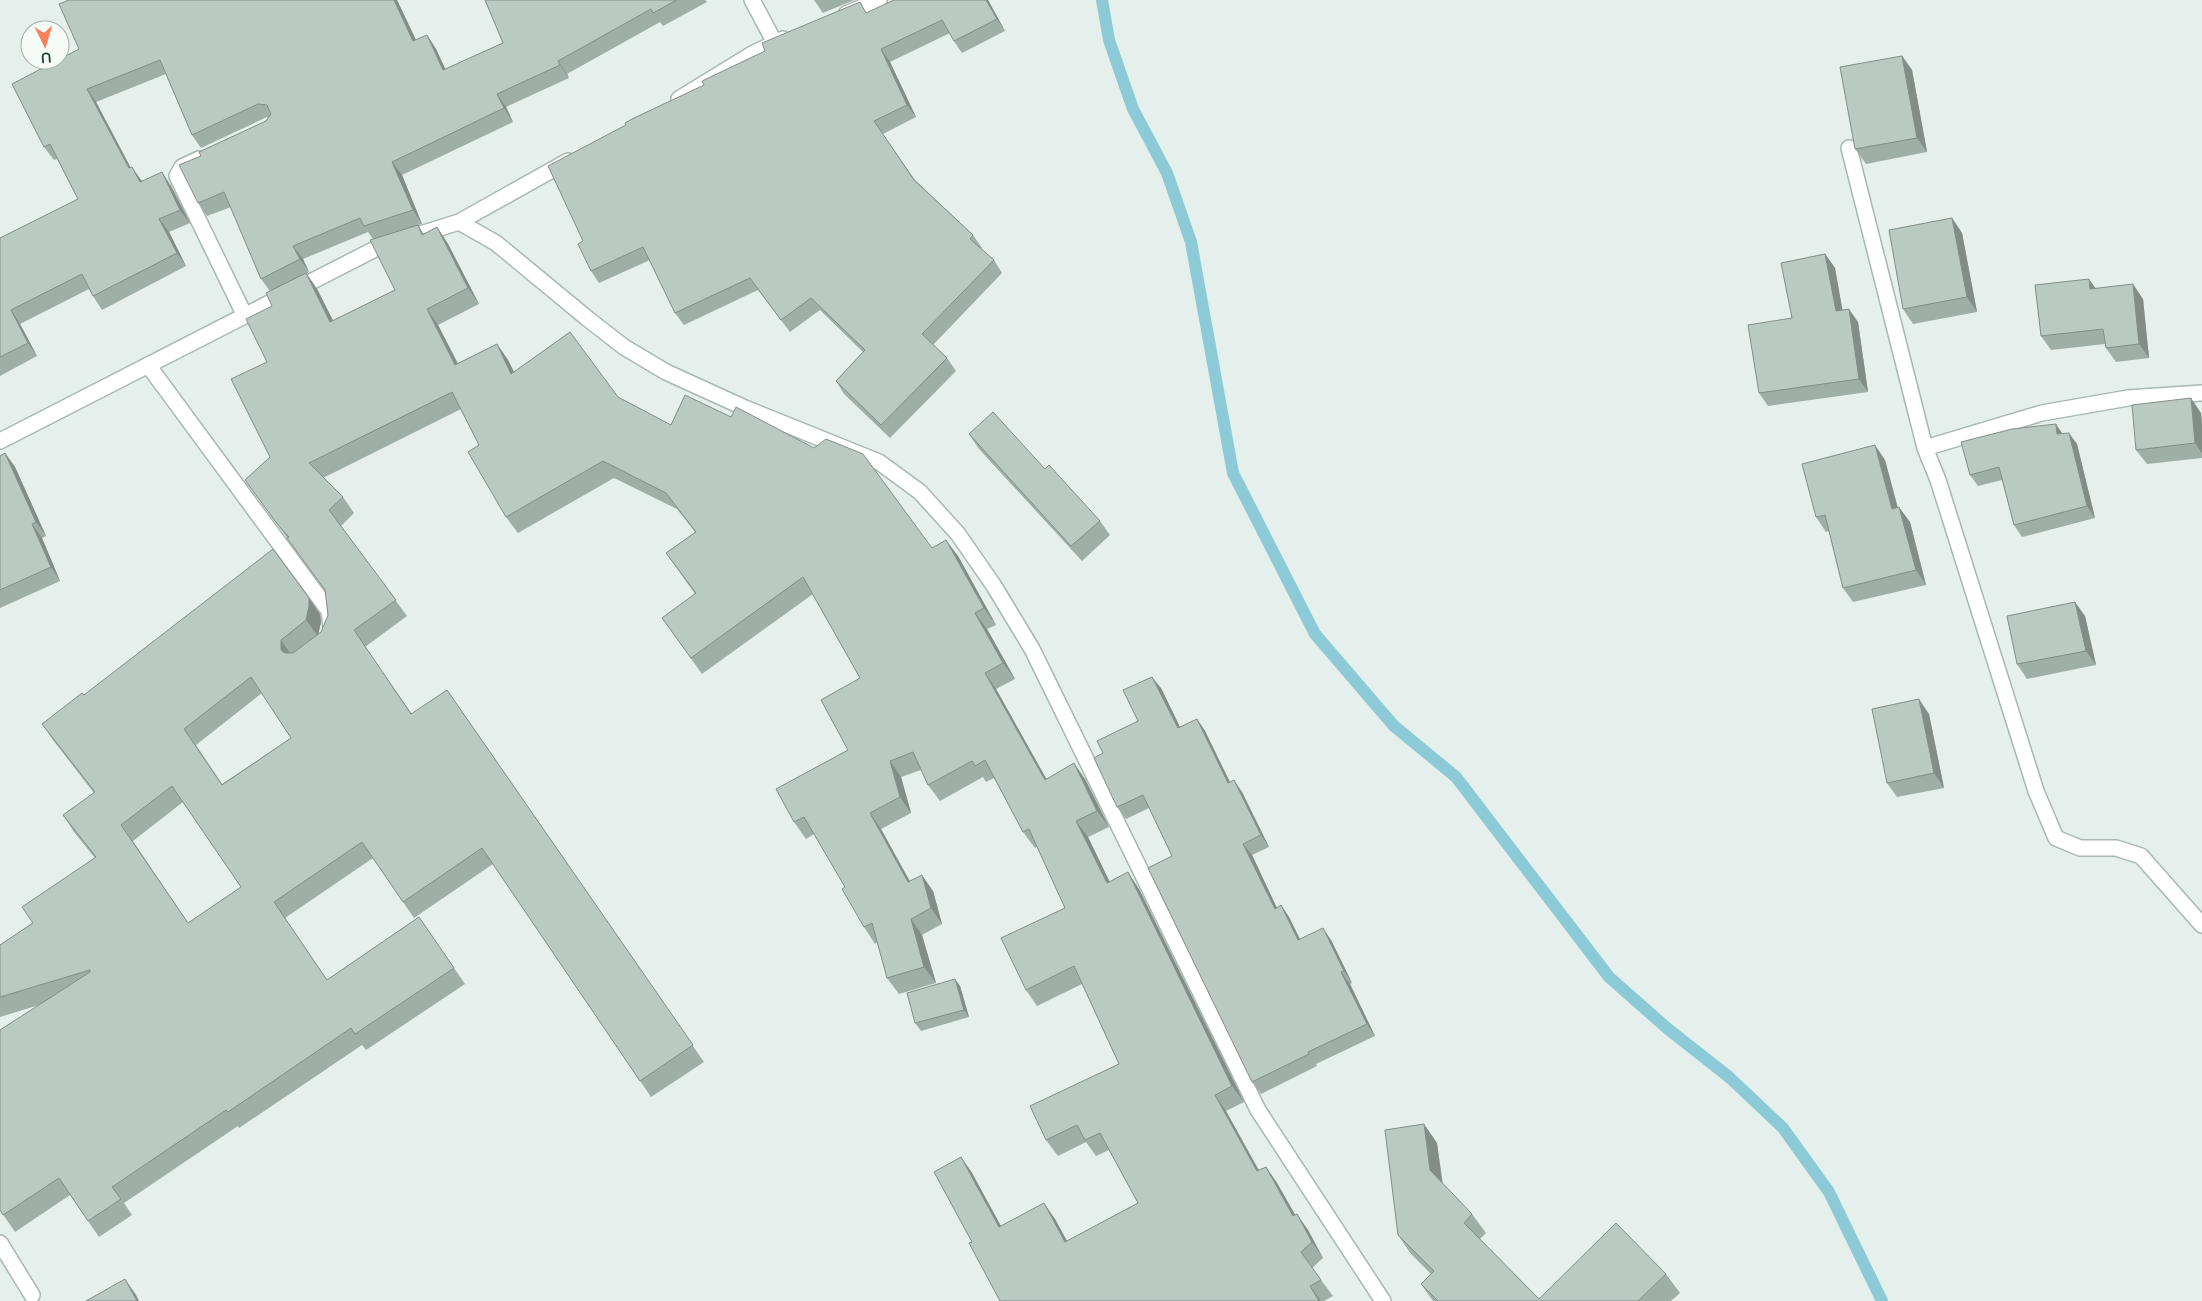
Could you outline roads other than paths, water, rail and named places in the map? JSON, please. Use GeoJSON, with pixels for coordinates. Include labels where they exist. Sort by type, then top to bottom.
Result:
{"type":"FeatureCollection","features":[{"type":"Feature","properties":{"kind":"street"},"geometry":{"type":"LineString","coordinates":[[752,0],[775,43]]}},
{"type":"Feature","properties":{"kind":"street"},"geometry":{"type":"LineString","coordinates":[[830,21],[879,0]]}},
{"type":"Feature","properties":{"kind":"street"},"geometry":{"type":"LineString","coordinates":[[664,107],[754,53],[797,33]]}},
{"type":"Feature","properties":{"kind":"street"},"geometry":{"type":"LineString","coordinates":[[1849,148],[1925,448],[1948,512],[2036,791],[2056,838],[2080,848],[2116,848],[2142,856],[2202,926]]}},
{"type":"Feature","properties":{"kind":"street"},"geometry":{"type":"LineString","coordinates":[[215,152],[182,167],[177,176],[245,316]]}},
{"type":"Feature","properties":{"kind":"street"},"geometry":{"type":"LineString","coordinates":[[0,441],[379,247],[459,222],[585,152]]}},
{"type":"Feature","properties":{"kind":"street"},"geometry":{"type":"LineString","coordinates":[[459,222],[496,243],[595,325],[624,347],[666,372],[745,408],[879,462],[920,492],[958,534],[994,586],[1032,649],[1258,1110],[1383,1301]]}},
{"type":"Feature","properties":{"kind":"street"},"geometry":{"type":"LineString","coordinates":[[148,365],[329,611],[332,630],[327,642]]}},
{"type":"Feature","properties":{"kind":"street"},"geometry":{"type":"LineString","coordinates":[[1925,448],[2042,413],[2128,398],[2202,393]]}},
{"type":"Feature","properties":{"kind":"street"},"geometry":{"type":"LineString","coordinates":[[0,1243],[32,1295]]}},
{"type":"Feature","properties":{"kind":"waterway"},"geometry":{"type":"LineString","coordinates":[[1102,0],[1109,40],[1133,109],[1167,173],[1191,242],[1233,473],[1315,634],[1394,726],[1456,777],[1609,977],[1668,1029],[1729,1077],[1783,1128],[1829,1192],[1882,1301]]}}]}
